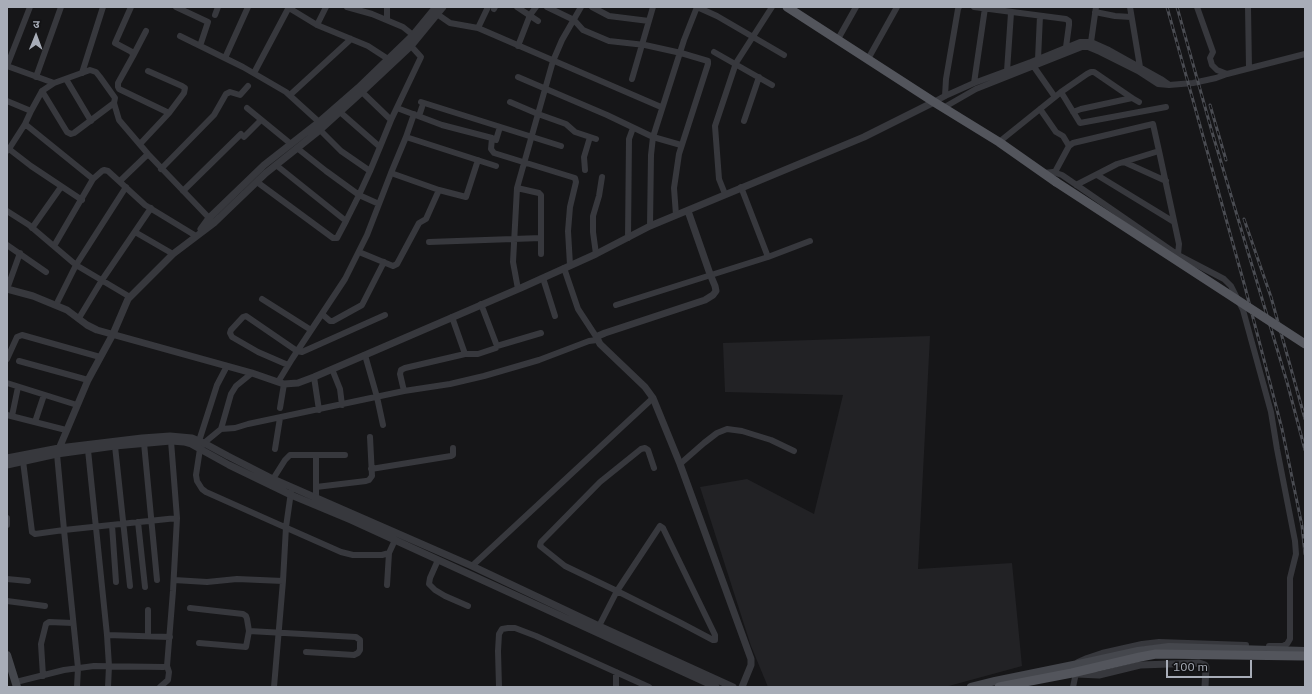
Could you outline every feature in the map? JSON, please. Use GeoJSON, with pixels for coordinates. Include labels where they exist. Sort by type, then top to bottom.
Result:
{"type":"FeatureCollection","features":[{"type":"Feature","properties":{"kind":"main road"},"geometry":{"type":"LineString","coordinates":[[787,7],[1044,173],[1056,177],[1305,344]]}},
{"type":"Feature","properties":{"kind":"main road"},"geometry":{"type":"LineString","coordinates":[[999,687],[1074,670],[1138,650],[1169,647],[1305,651]]}},
{"type":"Feature","properties":{"kind":"main road"},"geometry":{"type":"LineString","coordinates":[[1088,666],[1156,654],[1305,656]]}},
{"type":"Feature","properties":{"kind":"main road"},"geometry":{"type":"LineString","coordinates":[[7,655],[17,685]]}},
{"type":"Feature","properties":{"kind":"main road"},"geometry":{"type":"LineString","coordinates":[[971,687],[1003,679],[1074,670]]}},
{"type":"Feature","properties":{"kind":"street"},"geometry":{"type":"LineString","coordinates":[[30,7],[7,66],[54,83]]}},
{"type":"Feature","properties":{"kind":"street"},"geometry":{"type":"LineString","coordinates":[[36,77],[61,7]]}},
{"type":"Feature","properties":{"kind":"street"},"geometry":{"type":"LineString","coordinates":[[82,73],[103,7]]}},
{"type":"Feature","properties":{"kind":"street"},"geometry":{"type":"LineString","coordinates":[[132,7],[115,43],[132,52],[133,56]]}},
{"type":"Feature","properties":{"kind":"street"},"geometry":{"type":"LineString","coordinates":[[176,7],[208,22],[200,46]]}},
{"type":"Feature","properties":{"kind":"street"},"geometry":{"type":"LineString","coordinates":[[215,15],[218,7]]}},
{"type":"Feature","properties":{"kind":"street"},"geometry":{"type":"LineString","coordinates":[[225,58],[248,7]]}},
{"type":"Feature","properties":{"kind":"street"},"geometry":{"type":"LineString","coordinates":[[254,73],[289,7],[317,25],[368,46],[388,59]]}},
{"type":"Feature","properties":{"kind":"street"},"geometry":{"type":"LineString","coordinates":[[317,25],[326,7]]}},
{"type":"Feature","properties":{"kind":"street"},"geometry":{"type":"LineString","coordinates":[[347,7],[387,20],[403,27],[413,35]]}},
{"type":"Feature","properties":{"kind":"street"},"geometry":{"type":"LineString","coordinates":[[387,7],[387,20]]}},
{"type":"Feature","properties":{"kind":"street"},"geometry":{"type":"LineString","coordinates":[[211,220],[276,165],[319,122],[443,7]]}},
{"type":"Feature","properties":{"kind":"street"},"geometry":{"type":"LineString","coordinates":[[517,7],[538,21]]}},
{"type":"Feature","properties":{"kind":"street"},"geometry":{"type":"LineString","coordinates":[[518,46],[530,16],[536,7]]}},
{"type":"Feature","properties":{"kind":"street"},"geometry":{"type":"LineString","coordinates":[[547,7],[574,20],[583,30],[608,41],[641,44],[706,60],[708,64],[681,145],[674,188],[676,215]]}},
{"type":"Feature","properties":{"kind":"street"},"geometry":{"type":"LineString","coordinates":[[518,288],[512,262],[517,188],[553,61],[562,40],[581,7]]}},
{"type":"Feature","properties":{"kind":"street"},"geometry":{"type":"LineString","coordinates":[[592,7],[609,16],[648,21]]}},
{"type":"Feature","properties":{"kind":"street"},"geometry":{"type":"LineString","coordinates":[[632,79],[653,7]]}},
{"type":"Feature","properties":{"kind":"street"},"geometry":{"type":"LineString","coordinates":[[650,226],[651,155],[653,136],[684,40],[697,7],[717,16],[784,55]]}},
{"type":"Feature","properties":{"kind":"street"},"geometry":{"type":"LineString","coordinates":[[725,194],[719,179],[715,126],[736,63],[772,7]]}},
{"type":"Feature","properties":{"kind":"street"},"geometry":{"type":"LineString","coordinates":[[838,39],[856,7]]}},
{"type":"Feature","properties":{"kind":"street"},"geometry":{"type":"LineString","coordinates":[[868,59],[897,7]]}},
{"type":"Feature","properties":{"kind":"street"},"geometry":{"type":"LineString","coordinates":[[945,96],[946,79],[959,7]]}},
{"type":"Feature","properties":{"kind":"street"},"geometry":{"type":"LineString","coordinates":[[974,7],[1066,19],[1069,21],[1066,47]]}},
{"type":"Feature","properties":{"kind":"street"},"geometry":{"type":"LineString","coordinates":[[1130,7],[1140,67]]}},
{"type":"Feature","properties":{"kind":"street"},"geometry":{"type":"LineString","coordinates":[[1197,7],[1213,52],[1210,58],[1212,65],[1217,70],[1227,74]]}},
{"type":"Feature","properties":{"kind":"street"},"geometry":{"type":"LineString","coordinates":[[1248,7],[1249,68]]}},
{"type":"Feature","properties":{"kind":"street"},"geometry":{"type":"LineString","coordinates":[[478,28],[492,8]]}},
{"type":"Feature","properties":{"kind":"street"},"geometry":{"type":"LineString","coordinates":[[974,83],[985,8]]}},
{"type":"Feature","properties":{"kind":"street"},"geometry":{"type":"LineString","coordinates":[[1091,42],[1096,10],[1115,16],[1131,17]]}},
{"type":"Feature","properties":{"kind":"street"},"geometry":{"type":"LineString","coordinates":[[437,11],[450,24],[478,28],[662,108]]}},
{"type":"Feature","properties":{"kind":"street"},"geometry":{"type":"LineString","coordinates":[[77,687],[78,668],[64,530],[58,451],[88,380],[113,334],[130,297],[173,254],[196,236],[264,165],[320,130],[362,92],[411,46],[437,11]]}},
{"type":"Feature","properties":{"kind":"street"},"geometry":{"type":"LineString","coordinates":[[1007,71],[1011,13]]}},
{"type":"Feature","properties":{"kind":"street"},"geometry":{"type":"LineString","coordinates":[[1038,59],[1040,16]]}},
{"type":"Feature","properties":{"kind":"street"},"geometry":{"type":"LineString","coordinates":[[146,31],[118,83],[118,87],[119,89],[169,113]]}},
{"type":"Feature","properties":{"kind":"street"},"geometry":{"type":"LineString","coordinates":[[180,36],[254,73],[290,95],[319,122]]}},
{"type":"Feature","properties":{"kind":"street"},"geometry":{"type":"LineString","coordinates":[[290,95],[350,39]]}},
{"type":"Feature","properties":{"kind":"street"},"geometry":{"type":"LineString","coordinates":[[20,253],[7,289],[56,305],[71,312],[87,325],[97,330],[252,373],[281,383],[298,383],[543,278],[596,254],[650,226],[864,137],[974,83],[1007,71],[1032,65],[1038,59],[1080,42],[1091,42],[1110,50],[1169,85]]}},
{"type":"Feature","properties":{"kind":"street"},"geometry":{"type":"LineString","coordinates":[[257,182],[333,238],[337,238],[359,195],[391,120],[421,57],[411,46]]}},
{"type":"Feature","properties":{"kind":"street"},"geometry":{"type":"LineString","coordinates":[[942,108],[976,90],[1032,65],[1077,48],[1088,47],[1138,71],[1158,84],[1169,85],[1193,83],[1305,54]]}},
{"type":"Feature","properties":{"kind":"street"},"geometry":{"type":"LineString","coordinates":[[714,52],[736,63],[772,85]]}},
{"type":"Feature","properties":{"kind":"street"},"geometry":{"type":"LineString","coordinates":[[1032,65],[1055,97]]}},
{"type":"Feature","properties":{"kind":"street"},"geometry":{"type":"LineString","coordinates":[[82,200],[8,150],[25,124],[30,110],[42,91],[54,83],[90,70],[96,72],[115,98],[114,103],[119,120],[161,169],[211,220]]}},
{"type":"Feature","properties":{"kind":"street"},"geometry":{"type":"LineString","coordinates":[[140,144],[169,113],[184,93],[184,88],[148,71]]}},
{"type":"Feature","properties":{"kind":"street"},"geometry":{"type":"LineString","coordinates":[[998,142],[1060,92],[1087,74],[1094,72],[1139,102]]}},
{"type":"Feature","properties":{"kind":"street"},"geometry":{"type":"LineString","coordinates":[[518,77],[608,115],[633,128],[681,145]]}},
{"type":"Feature","properties":{"kind":"street"},"geometry":{"type":"LineString","coordinates":[[744,121],[759,77]]}},
{"type":"Feature","properties":{"kind":"street"},"geometry":{"type":"LineString","coordinates":[[66,79],[91,121]]}},
{"type":"Feature","properties":{"kind":"street"},"geometry":{"type":"LineString","coordinates":[[161,169],[214,115],[226,94],[230,92],[240,95],[248,86]]}},
{"type":"Feature","properties":{"kind":"street"},"geometry":{"type":"LineString","coordinates":[[42,91],[67,132],[71,134],[114,103]]}},
{"type":"Feature","properties":{"kind":"street"},"geometry":{"type":"LineString","coordinates":[[362,92],[391,120]]}},
{"type":"Feature","properties":{"kind":"street"},"geometry":{"type":"LineString","coordinates":[[1060,92],[1080,123],[1166,107]]}},
{"type":"Feature","properties":{"kind":"street"},"geometry":{"type":"LineString","coordinates":[[1073,112],[1132,98]]}},
{"type":"Feature","properties":{"kind":"street"},"geometry":{"type":"LineString","coordinates":[[7,100],[30,110]]}},
{"type":"Feature","properties":{"kind":"street"},"geometry":{"type":"LineString","coordinates":[[510,102],[566,124],[575,132],[593,138],[584,157],[585,170]]}},
{"type":"Feature","properties":{"kind":"street"},"geometry":{"type":"LineString","coordinates":[[280,408],[281,383],[288,365],[346,280],[421,104],[561,146]]}},
{"type":"Feature","properties":{"kind":"street"},"geometry":{"type":"LineString","coordinates":[[247,108],[326,171],[359,195],[379,204]]}},
{"type":"Feature","properties":{"kind":"street"},"geometry":{"type":"LineString","coordinates":[[397,108],[442,125],[492,138],[491,149],[494,153],[575,178],[576,182],[570,207],[567,266],[578,309],[597,339],[653,398],[680,464],[751,659],[751,665],[742,687]]}},
{"type":"Feature","properties":{"kind":"street"},"geometry":{"type":"LineString","coordinates":[[1040,109],[1056,132],[1063,136],[1069,146]]}},
{"type":"Feature","properties":{"kind":"street"},"geometry":{"type":"LineString","coordinates":[[340,112],[380,147]]}},
{"type":"Feature","properties":{"kind":"street"},"geometry":{"type":"LineString","coordinates":[[183,191],[261,120]]}},
{"type":"Feature","properties":{"kind":"street"},"geometry":{"type":"LineString","coordinates":[[25,124],[93,179]]}},
{"type":"Feature","properties":{"kind":"street"},"geometry":{"type":"LineString","coordinates":[[1056,177],[1069,146],[1076,142],[1152,124],[1179,244],[1178,255]]}},
{"type":"Feature","properties":{"kind":"street"},"geometry":{"type":"LineString","coordinates":[[496,140],[500,127]]}},
{"type":"Feature","properties":{"kind":"street"},"geometry":{"type":"LineString","coordinates":[[628,238],[629,139],[633,128]]}},
{"type":"Feature","properties":{"kind":"street"},"geometry":{"type":"LineString","coordinates":[[320,130],[341,151],[370,170]]}},
{"type":"Feature","properties":{"kind":"street"},"geometry":{"type":"LineString","coordinates":[[406,137],[496,166]]}},
{"type":"Feature","properties":{"kind":"street"},"geometry":{"type":"LineString","coordinates":[[1076,185],[1117,164],[1159,151]]}},
{"type":"Feature","properties":{"kind":"street"},"geometry":{"type":"LineString","coordinates":[[120,181],[148,154]]}},
{"type":"Feature","properties":{"kind":"street"},"geometry":{"type":"LineString","coordinates":[[391,173],[439,190],[466,197],[478,160]]}},
{"type":"Feature","properties":{"kind":"street"},"geometry":{"type":"LineString","coordinates":[[1124,162],[1166,181]]}},
{"type":"Feature","properties":{"kind":"street"},"geometry":{"type":"LineString","coordinates":[[276,165],[346,221]]}},
{"type":"Feature","properties":{"kind":"street"},"geometry":{"type":"LineString","coordinates":[[54,246],[93,179],[104,170],[108,171],[120,181],[145,205],[196,236]]}},
{"type":"Feature","properties":{"kind":"street"},"geometry":{"type":"LineString","coordinates":[[1056,177],[1062,175],[1178,255],[1224,279],[1231,286],[1247,323],[1271,412],[1276,449],[1295,541],[1296,554],[1290,578],[1290,639],[1287,644],[1283,646],[1159,642],[1142,644],[1087,658],[1074,670],[1073,687]]}},
{"type":"Feature","properties":{"kind":"street"},"geometry":{"type":"LineString","coordinates":[[1098,175],[1174,222]]}},
{"type":"Feature","properties":{"kind":"street"},"geometry":{"type":"LineString","coordinates":[[596,254],[593,232],[593,216],[599,196],[602,177]]}},
{"type":"Feature","properties":{"kind":"street"},"geometry":{"type":"LineString","coordinates":[[32,228],[62,187]]}},
{"type":"Feature","properties":{"kind":"street"},"geometry":{"type":"LineString","coordinates":[[741,187],[768,257]]}},
{"type":"Feature","properties":{"kind":"street"},"geometry":{"type":"LineString","coordinates":[[56,305],[76,265],[126,188]]}},
{"type":"Feature","properties":{"kind":"street"},"geometry":{"type":"LineString","coordinates":[[517,188],[538,193],[541,196],[541,254]]}},
{"type":"Feature","properties":{"kind":"street"},"geometry":{"type":"LineString","coordinates":[[359,252],[393,266],[397,264],[419,223],[426,219],[439,190]]}},
{"type":"Feature","properties":{"kind":"street"},"geometry":{"type":"LineString","coordinates":[[79,318],[102,280],[151,208]]}},
{"type":"Feature","properties":{"kind":"street"},"geometry":{"type":"LineString","coordinates":[[7,211],[32,228],[76,265],[130,297]]}},
{"type":"Feature","properties":{"kind":"street"},"geometry":{"type":"LineString","coordinates":[[202,442],[221,429],[235,428],[404,391],[450,384],[484,376],[539,360],[597,339],[598,336],[605,333],[705,300],[716,291],[688,211]]}},
{"type":"Feature","properties":{"kind":"street"},"geometry":{"type":"LineString","coordinates":[[135,232],[173,254]]}},
{"type":"Feature","properties":{"kind":"street"},"geometry":{"type":"LineString","coordinates":[[429,242],[541,238]]}},
{"type":"Feature","properties":{"kind":"street"},"geometry":{"type":"LineString","coordinates":[[616,305],[710,274],[768,257],[810,241]]}},
{"type":"Feature","properties":{"kind":"street"},"geometry":{"type":"LineString","coordinates":[[7,245],[46,272]]}},
{"type":"Feature","properties":{"kind":"street"},"geometry":{"type":"LineString","coordinates":[[322,314],[330,321],[333,321],[362,305],[384,262]]}},
{"type":"Feature","properties":{"kind":"street"},"geometry":{"type":"LineString","coordinates":[[543,278],[555,316]]}},
{"type":"Feature","properties":{"kind":"street"},"geometry":{"type":"LineString","coordinates":[[262,299],[311,330]]}},
{"type":"Feature","properties":{"kind":"street"},"geometry":{"type":"LineString","coordinates":[[481,304],[497,346]]}},
{"type":"Feature","properties":{"kind":"street"},"geometry":{"type":"LineString","coordinates":[[288,365],[258,352],[232,337],[230,333],[231,330],[243,317],[246,316],[297,351],[302,352],[385,315]]}},
{"type":"Feature","properties":{"kind":"street"},"geometry":{"type":"LineString","coordinates":[[452,317],[465,354]]}},
{"type":"Feature","properties":{"kind":"street"},"geometry":{"type":"LineString","coordinates":[[404,391],[400,374],[401,370],[405,368],[465,354],[478,354],[494,349],[497,346],[541,333]]}},
{"type":"Feature","properties":{"kind":"street"},"geometry":{"type":"LineString","coordinates":[[7,359],[18,337],[22,335],[100,357]]}},
{"type":"Feature","properties":{"kind":"street"},"geometry":{"type":"LineString","coordinates":[[365,355],[383,425]]}},
{"type":"Feature","properties":{"kind":"street"},"geometry":{"type":"LineString","coordinates":[[19,361],[88,380]]}},
{"type":"Feature","properties":{"kind":"street"},"geometry":{"type":"LineString","coordinates":[[227,366],[217,385],[200,449],[196,475],[197,481],[202,489],[341,552],[354,555],[382,555],[389,553]]}},
{"type":"Feature","properties":{"kind":"street"},"geometry":{"type":"LineString","coordinates":[[332,369],[340,390],[342,405]]}},
{"type":"Feature","properties":{"kind":"street"},"geometry":{"type":"LineString","coordinates":[[221,429],[231,394],[236,386],[252,373]]}},
{"type":"Feature","properties":{"kind":"street"},"geometry":{"type":"LineString","coordinates":[[314,377],[319,410]]}},
{"type":"Feature","properties":{"kind":"street"},"geometry":{"type":"LineString","coordinates":[[7,383],[77,405]]}},
{"type":"Feature","properties":{"kind":"street"},"geometry":{"type":"LineString","coordinates":[[18,387],[10,416],[66,430]]}},
{"type":"Feature","properties":{"kind":"street"},"geometry":{"type":"LineString","coordinates":[[35,422],[44,395]]}},
{"type":"Feature","properties":{"kind":"street"},"geometry":{"type":"LineString","coordinates":[[472,566],[653,398]]}},
{"type":"Feature","properties":{"kind":"street"},"geometry":{"type":"LineString","coordinates":[[275,449],[280,418]]}},
{"type":"Feature","properties":{"kind":"street"},"geometry":{"type":"LineString","coordinates":[[680,464],[717,433],[727,429],[742,431],[771,440],[794,451]]}},
{"type":"Feature","properties":{"kind":"street"},"geometry":{"type":"LineString","coordinates":[[7,458],[170,436],[192,438],[273,479],[291,491],[316,498],[472,566],[733,687]]}},
{"type":"Feature","properties":{"kind":"street"},"geometry":{"type":"LineString","coordinates":[[316,487],[368,481],[372,476],[370,437]]}},
{"type":"Feature","properties":{"kind":"street"},"geometry":{"type":"LineString","coordinates":[[160,687],[168,680],[169,672],[168,666],[177,518],[171,441]]}},
{"type":"Feature","properties":{"kind":"street"},"geometry":{"type":"LineString","coordinates":[[7,464],[24,461],[58,451],[88,450],[171,441],[184,442],[229,465],[291,491],[716,687]]}},
{"type":"Feature","properties":{"kind":"street"},"geometry":{"type":"LineString","coordinates":[[144,443],[157,580]]}},
{"type":"Feature","properties":{"kind":"street"},"geometry":{"type":"LineString","coordinates":[[115,446],[130,586]]}},
{"type":"Feature","properties":{"kind":"street"},"geometry":{"type":"LineString","coordinates":[[371,469],[451,456],[453,455],[453,448]]}},
{"type":"Feature","properties":{"kind":"street"},"geometry":{"type":"LineString","coordinates":[[599,626],[617,591],[660,526],[662,527],[715,635],[715,640],[713,640],[617,591],[565,566],[541,548],[541,542],[600,482],[641,450],[645,448],[648,450],[654,468]]}},
{"type":"Feature","properties":{"kind":"street"},"geometry":{"type":"LineString","coordinates":[[88,450],[107,635],[109,666],[108,687]]}},
{"type":"Feature","properties":{"kind":"street"},"geometry":{"type":"LineString","coordinates":[[273,479],[290,455],[345,455]]}},
{"type":"Feature","properties":{"kind":"street"},"geometry":{"type":"LineString","coordinates":[[316,456],[316,498]]}},
{"type":"Feature","properties":{"kind":"street"},"geometry":{"type":"LineString","coordinates":[[24,461],[32,532],[35,534],[177,518]]}},
{"type":"Feature","properties":{"kind":"street"},"geometry":{"type":"LineString","coordinates":[[274,687],[286,527],[291,491]]}},
{"type":"Feature","properties":{"kind":"street"},"geometry":{"type":"LineString","coordinates":[[7,518],[7,525]]}},
{"type":"Feature","properties":{"kind":"street"},"geometry":{"type":"LineString","coordinates":[[138,522],[145,587]]}},
{"type":"Feature","properties":{"kind":"street"},"geometry":{"type":"LineString","coordinates":[[112,525],[116,582]]}},
{"type":"Feature","properties":{"kind":"street"},"geometry":{"type":"LineString","coordinates":[[387,584],[389,553],[395,540]]}},
{"type":"Feature","properties":{"kind":"street"},"geometry":{"type":"LineString","coordinates":[[438,560],[430,578],[430,584],[435,590],[445,596],[468,606]]}},
{"type":"Feature","properties":{"kind":"street"},"geometry":{"type":"LineString","coordinates":[[7,579],[28,581]]}},
{"type":"Feature","properties":{"kind":"street"},"geometry":{"type":"LineString","coordinates":[[174,580],[207,582],[237,579],[283,581]]}},
{"type":"Feature","properties":{"kind":"street"},"geometry":{"type":"LineString","coordinates":[[7,601],[45,606]]}},
{"type":"Feature","properties":{"kind":"street"},"geometry":{"type":"LineString","coordinates":[[190,608],[243,614],[247,619],[249,631],[246,647],[199,643]]}},
{"type":"Feature","properties":{"kind":"street"},"geometry":{"type":"LineString","coordinates":[[148,610],[148,636]]}},
{"type":"Feature","properties":{"kind":"street"},"geometry":{"type":"LineString","coordinates":[[43,676],[41,644],[46,624],[49,622],[73,623]]}},
{"type":"Feature","properties":{"kind":"street"},"geometry":{"type":"LineString","coordinates":[[499,687],[499,634],[502,629],[508,628],[514,628],[536,636],[649,687]]}},
{"type":"Feature","properties":{"kind":"street"},"geometry":{"type":"LineString","coordinates":[[249,631],[356,637],[360,640],[360,650],[354,655],[306,652]]}},
{"type":"Feature","properties":{"kind":"street"},"geometry":{"type":"LineString","coordinates":[[107,635],[170,637]]}},
{"type":"Feature","properties":{"kind":"street"},"geometry":{"type":"LineString","coordinates":[[1074,670],[1099,675],[1140,665],[1200,663],[1206,667],[1205,687]]}},
{"type":"Feature","properties":{"kind":"street"},"geometry":{"type":"LineString","coordinates":[[17,685],[64,670],[78,668],[94,666],[168,666]]}},
{"type":"Feature","properties":{"kind":"street"},"geometry":{"type":"LineString","coordinates":[[616,672],[616,687]]}},
{"type":"Feature","properties":{"kind":"shaded area"},"geometry":{"type":"Polygon","coordinates":[[[930,336],[918,569],[1012,563],[1022,666],[945,687],[768,687],[751,646],[700,487],[747,479],[814,514],[843,395],[725,392],[723,343],[930,336]]]}},
{"type":"Feature","properties":{"kind":"railway"},"geometry":{"type":"LineString","coordinates":[[1167,7],[1245,287],[1282,429],[1302,526],[1305,554]]}},
{"type":"Feature","properties":{"kind":"railway"},"geometry":{"type":"LineString","coordinates":[[1177,7],[1212,132],[1287,382],[1305,450]]}},
{"type":"Feature","properties":{"kind":"railway"},"geometry":{"type":"LineString","coordinates":[[1210,105],[1226,160]]}},
{"type":"Feature","properties":{"kind":"railway"},"geometry":{"type":"LineString","coordinates":[[1244,219],[1271,297],[1305,419]]}}]}
